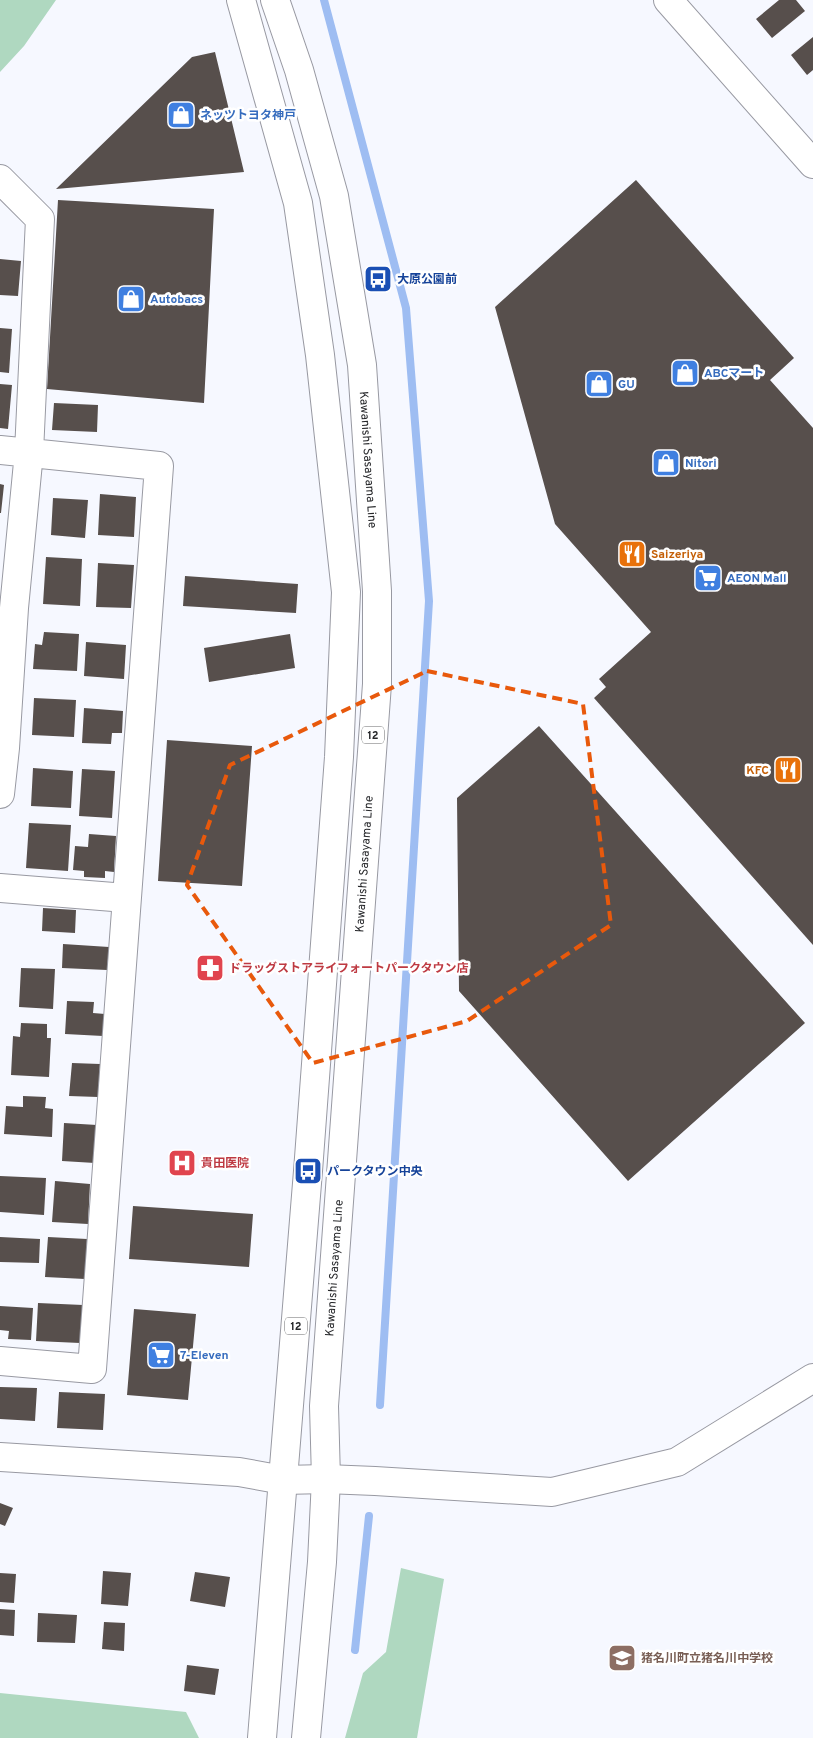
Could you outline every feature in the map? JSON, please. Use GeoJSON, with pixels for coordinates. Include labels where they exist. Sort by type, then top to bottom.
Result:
{"type":"FeatureCollection","features":[{"type":"Feature","properties":{"kind":"main road","name":"12"},"geometry":{"type":"LineString","coordinates":[[241,0],[298,203],[320,354],[346,592],[339,757],[262,1738]]}},
{"type":"Feature","properties":{"kind":"main road","name":"Kawanishi Sasayama Line"},"geometry":{"type":"LineString","coordinates":[[275,0],[299,70],[334,196],[362,365],[377,591],[377,684],[324,1406],[326,1479],[322,1562],[306,1738]]}},
{"type":"Feature","properties":{"kind":"main road"},"geometry":{"type":"LineString","coordinates":[[668,0],[813,164]]}},
{"type":"Feature","properties":{"kind":"main road"},"geometry":{"type":"LineString","coordinates":[[0,180],[40,219],[29,452],[7,607],[0,794]]}},
{"type":"Feature","properties":{"kind":"main road"},"geometry":{"type":"LineString","coordinates":[[0,450],[158,466],[92,1369],[0,1361]]}},
{"type":"Feature","properties":{"kind":"main road"},"geometry":{"type":"LineString","coordinates":[[0,888],[126,898]]}},
{"type":"Feature","properties":{"kind":"main road"},"geometry":{"type":"LineString","coordinates":[[0,1457],[238,1472],[283,1480],[326,1479],[552,1492],[676,1462],[813,1378]]}},
{"type":"Feature","properties":{"kind":"highlighted area"},"geometry":{"type":"Polygon","coordinates":[[[427,671],[583,704],[611,925],[467,1021],[313,1063],[187,885],[230,765],[427,671]]]}},
{"type":"Feature","properties":{"kind":"green space"},"geometry":{"type":"Polygon","coordinates":[[[0,0],[56,0],[24,46],[0,72],[0,0]]]}},
{"type":"Feature","properties":{"kind":"green space"},"geometry":{"type":"Polygon","coordinates":[[[401,1568],[444,1579],[417,1738],[345,1738],[363,1673],[386,1652],[401,1568]]]}},
{"type":"Feature","properties":{"kind":"green space"},"geometry":{"type":"Polygon","coordinates":[[[0,1693],[186,1712],[199,1738],[0,1738],[0,1693]]]}},
{"type":"Feature","properties":{"kind":"building"},"geometry":{"type":"Polygon","coordinates":[[[779,0],[796,0],[805,11],[772,38],[756,19],[779,0]]]}},
{"type":"Feature","properties":{"kind":"building"},"geometry":{"type":"Polygon","coordinates":[[[813,37],[813,70],[807,75],[791,55],[813,37]]]}},
{"type":"Feature","properties":{"kind":"building","name":"ネッツトヨタ神戸"},"geometry":{"type":"Polygon","coordinates":[[[215,52],[244,172],[56,189],[192,57],[215,52]]]}},
{"type":"Feature","properties":{"kind":"building","name":"AEON Mall"},"geometry":{"type":"Polygon","coordinates":[[[636,180],[794,358],[770,380],[813,428],[813,945],[594,698],[606,687],[599,679],[651,632],[555,524],[495,307],[636,180]]]}},
{"type":"Feature","properties":{"kind":"building","name":"Autobacs"},"geometry":{"type":"Polygon","coordinates":[[[58,200],[214,209],[204,403],[47,389],[58,200]]]}},
{"type":"Feature","properties":{"kind":"building"},"geometry":{"type":"Polygon","coordinates":[[[0,259],[21,261],[18,296],[0,295],[0,259]]]}},
{"type":"Feature","properties":{"kind":"building"},"geometry":{"type":"Polygon","coordinates":[[[0,328],[12,329],[9,373],[0,372],[0,328]]]}},
{"type":"Feature","properties":{"kind":"building"},"geometry":{"type":"Polygon","coordinates":[[[0,384],[12,385],[8,429],[0,428],[0,384]]]}},
{"type":"Feature","properties":{"kind":"building"},"geometry":{"type":"Polygon","coordinates":[[[54,403],[98,405],[97,432],[52,430],[54,403]]]}},
{"type":"Feature","properties":{"kind":"building"},"geometry":{"type":"Polygon","coordinates":[[[0,484],[4,485],[1,513],[0,513],[0,484]]]}},
{"type":"Feature","properties":{"kind":"building"},"geometry":{"type":"Polygon","coordinates":[[[100,494],[136,497],[134,537],[98,535],[100,494]]]}},
{"type":"Feature","properties":{"kind":"building"},"geometry":{"type":"Polygon","coordinates":[[[53,498],[88,500],[85,538],[51,535],[53,498]]]}},
{"type":"Feature","properties":{"kind":"building"},"geometry":{"type":"Polygon","coordinates":[[[46,557],[82,559],[80,606],[43,604],[46,557]]]}},
{"type":"Feature","properties":{"kind":"building"},"geometry":{"type":"Polygon","coordinates":[[[98,563],[134,565],[131,608],[96,607],[98,563]]]}},
{"type":"Feature","properties":{"kind":"building"},"geometry":{"type":"Polygon","coordinates":[[[185,576],[298,584],[296,613],[183,606],[185,576]]]}},
{"type":"Feature","properties":{"kind":"building"},"geometry":{"type":"Polygon","coordinates":[[[44,632],[79,634],[77,671],[33,669],[35,644],[42,645],[44,632]]]}},
{"type":"Feature","properties":{"kind":"building"},"geometry":{"type":"Polygon","coordinates":[[[290,634],[295,668],[209,682],[204,648],[290,634]]]}},
{"type":"Feature","properties":{"kind":"building"},"geometry":{"type":"Polygon","coordinates":[[[86,642],[126,645],[124,679],[84,676],[86,642]]]}},
{"type":"Feature","properties":{"kind":"building"},"geometry":{"type":"Polygon","coordinates":[[[34,698],[76,700],[74,737],[32,735],[34,698]]]}},
{"type":"Feature","properties":{"kind":"building"},"geometry":{"type":"Polygon","coordinates":[[[84,708],[123,711],[122,733],[112,733],[111,744],[82,743],[84,708]]]}},
{"type":"Feature","properties":{"kind":"building"},"geometry":{"type":"Polygon","coordinates":[[[539,726],[805,1023],[628,1181],[459,991],[457,798],[539,726]]]}},
{"type":"Feature","properties":{"kind":"building"},"geometry":{"type":"Polygon","coordinates":[[[167,740],[252,746],[242,886],[158,881],[167,740]]]}},
{"type":"Feature","properties":{"kind":"building"},"geometry":{"type":"Polygon","coordinates":[[[33,768],[73,771],[71,808],[31,806],[33,768]]]}},
{"type":"Feature","properties":{"kind":"building"},"geometry":{"type":"Polygon","coordinates":[[[82,769],[115,771],[112,818],[79,816],[82,769]]]}},
{"type":"Feature","properties":{"kind":"building"},"geometry":{"type":"Polygon","coordinates":[[[29,823],[71,825],[68,871],[26,868],[29,823]]]}},
{"type":"Feature","properties":{"kind":"building"},"geometry":{"type":"Polygon","coordinates":[[[89,834],[116,836],[114,872],[105,871],[105,878],[84,877],[84,871],[73,870],[75,846],[88,847],[89,834]]]}},
{"type":"Feature","properties":{"kind":"building"},"geometry":{"type":"Polygon","coordinates":[[[43,908],[76,910],[75,933],[42,931],[43,908]]]}},
{"type":"Feature","properties":{"kind":"building"},"geometry":{"type":"Polygon","coordinates":[[[63,944],[109,947],[107,970],[62,968],[63,944]]]}},
{"type":"Feature","properties":{"kind":"building"},"geometry":{"type":"Polygon","coordinates":[[[21,968],[55,969],[53,1009],[19,1007],[21,968]]]}},
{"type":"Feature","properties":{"kind":"building"},"geometry":{"type":"Polygon","coordinates":[[[67,1001],[94,1002],[93,1013],[105,1014],[103,1036],[65,1034],[67,1001]]]}},
{"type":"Feature","properties":{"kind":"building"},"geometry":{"type":"Polygon","coordinates":[[[21,1023],[47,1024],[47,1038],[51,1038],[49,1077],[11,1075],[13,1036],[20,1037],[21,1023]]]}},
{"type":"Feature","properties":{"kind":"building"},"geometry":{"type":"Polygon","coordinates":[[[72,1063],[100,1064],[98,1097],[69,1096],[72,1063]]]}},
{"type":"Feature","properties":{"kind":"building"},"geometry":{"type":"Polygon","coordinates":[[[23,1096],[46,1097],[45,1108],[53,1109],[52,1137],[4,1134],[6,1106],[23,1107],[23,1096]]]}},
{"type":"Feature","properties":{"kind":"building"},"geometry":{"type":"Polygon","coordinates":[[[64,1123],[97,1125],[95,1163],[62,1161],[64,1123]]]}},
{"type":"Feature","properties":{"kind":"building"},"geometry":{"type":"Polygon","coordinates":[[[0,1176],[46,1178],[44,1215],[0,1212],[0,1176]]]}},
{"type":"Feature","properties":{"kind":"building"},"geometry":{"type":"Polygon","coordinates":[[[55,1181],[90,1184],[88,1224],[52,1222],[55,1181]]]}},
{"type":"Feature","properties":{"kind":"building"},"geometry":{"type":"Polygon","coordinates":[[[133,1206],[253,1214],[249,1267],[129,1259],[133,1206]]]}},
{"type":"Feature","properties":{"kind":"building"},"geometry":{"type":"Polygon","coordinates":[[[0,1237],[40,1239],[39,1263],[0,1262],[0,1237]]]}},
{"type":"Feature","properties":{"kind":"building"},"geometry":{"type":"Polygon","coordinates":[[[48,1237],[87,1239],[85,1279],[45,1277],[48,1237]]]}},
{"type":"Feature","properties":{"kind":"building"},"geometry":{"type":"Polygon","coordinates":[[[38,1303],[83,1305],[80,1343],[36,1341],[38,1303]]]}},
{"type":"Feature","properties":{"kind":"building"},"geometry":{"type":"Polygon","coordinates":[[[0,1306],[33,1308],[31,1340],[8,1339],[9,1331],[0,1330],[0,1306]]]}},
{"type":"Feature","properties":{"kind":"building","name":"7-Eleven"},"geometry":{"type":"Polygon","coordinates":[[[134,1309],[196,1314],[188,1400],[127,1395],[134,1309]]]}},
{"type":"Feature","properties":{"kind":"building"},"geometry":{"type":"Polygon","coordinates":[[[0,1387],[37,1388],[35,1421],[0,1419],[0,1387]]]}},
{"type":"Feature","properties":{"kind":"building"},"geometry":{"type":"Polygon","coordinates":[[[59,1392],[105,1394],[103,1430],[57,1428],[59,1392]]]}},
{"type":"Feature","properties":{"kind":"building"},"geometry":{"type":"Polygon","coordinates":[[[0,1503],[13,1508],[5,1526],[0,1524],[0,1503]]]}},
{"type":"Feature","properties":{"kind":"building"},"geometry":{"type":"Polygon","coordinates":[[[103,1571],[131,1573],[128,1606],[101,1604],[103,1571]]]}},
{"type":"Feature","properties":{"kind":"building"},"geometry":{"type":"Polygon","coordinates":[[[195,1572],[230,1577],[225,1607],[190,1601],[195,1572]]]}},
{"type":"Feature","properties":{"kind":"building"},"geometry":{"type":"Polygon","coordinates":[[[0,1573],[16,1574],[14,1603],[0,1602],[0,1573]]]}},
{"type":"Feature","properties":{"kind":"building"},"geometry":{"type":"Polygon","coordinates":[[[0,1609],[15,1610],[14,1636],[0,1635],[0,1609]]]}},
{"type":"Feature","properties":{"kind":"building"},"geometry":{"type":"Polygon","coordinates":[[[38,1613],[77,1615],[75,1643],[37,1642],[38,1613]]]}},
{"type":"Feature","properties":{"kind":"building"},"geometry":{"type":"Polygon","coordinates":[[[104,1622],[125,1623],[124,1651],[102,1649],[104,1622]]]}},
{"type":"Feature","properties":{"kind":"building"},"geometry":{"type":"Polygon","coordinates":[[[187,1665],[219,1669],[215,1695],[184,1691],[187,1665]]]}},
{"type":"Feature","properties":{"kind":"waterway"},"geometry":{"type":"LineString","coordinates":[[324,0],[406,308],[429,601],[380,1405]]}},
{"type":"Feature","properties":{"kind":"waterway"},"geometry":{"type":"LineString","coordinates":[[355,1650],[369,1516]]}},
{"type":"Feature","properties":{"kind":"place","name":"ネッツトヨタ神戸"},"geometry":{"type":"Point","coordinates":[181,115]}},
{"type":"Feature","properties":{"kind":"place","name":"大原公園前"},"geometry":{"type":"Point","coordinates":[378,279]}},
{"type":"Feature","properties":{"kind":"place","name":"Autobacs"},"geometry":{"type":"Point","coordinates":[131,299]}},
{"type":"Feature","properties":{"kind":"place","name":"ABCマート"},"geometry":{"type":"Point","coordinates":[685,373]}},
{"type":"Feature","properties":{"kind":"place","name":"GU"},"geometry":{"type":"Point","coordinates":[599,384]}},
{"type":"Feature","properties":{"kind":"place","name":"Nitori"},"geometry":{"type":"Point","coordinates":[666,463]}},
{"type":"Feature","properties":{"kind":"place","name":"Saizeriya"},"geometry":{"type":"Point","coordinates":[632,554]}},
{"type":"Feature","properties":{"kind":"place","name":"AEON Mall"},"geometry":{"type":"Point","coordinates":[708,578]}},
{"type":"Feature","properties":{"kind":"place","name":"KFC"},"geometry":{"type":"Point","coordinates":[788,770]}},
{"type":"Feature","properties":{"kind":"place","name":"ドラッグストアライフォートパークタウン店"},"geometry":{"type":"Point","coordinates":[210,968]}},
{"type":"Feature","properties":{"kind":"place","name":"貴田医院"},"geometry":{"type":"Point","coordinates":[182,1163]}},
{"type":"Feature","properties":{"kind":"place","name":"パークタウン中央"},"geometry":{"type":"Point","coordinates":[308,1171]}},
{"type":"Feature","properties":{"kind":"place","name":"7-Eleven"},"geometry":{"type":"Point","coordinates":[161,1355]}},
{"type":"Feature","properties":{"kind":"place","name":"猪名川町立猪名川中学校"},"geometry":{"type":"Point","coordinates":[622,1658]}}]}
